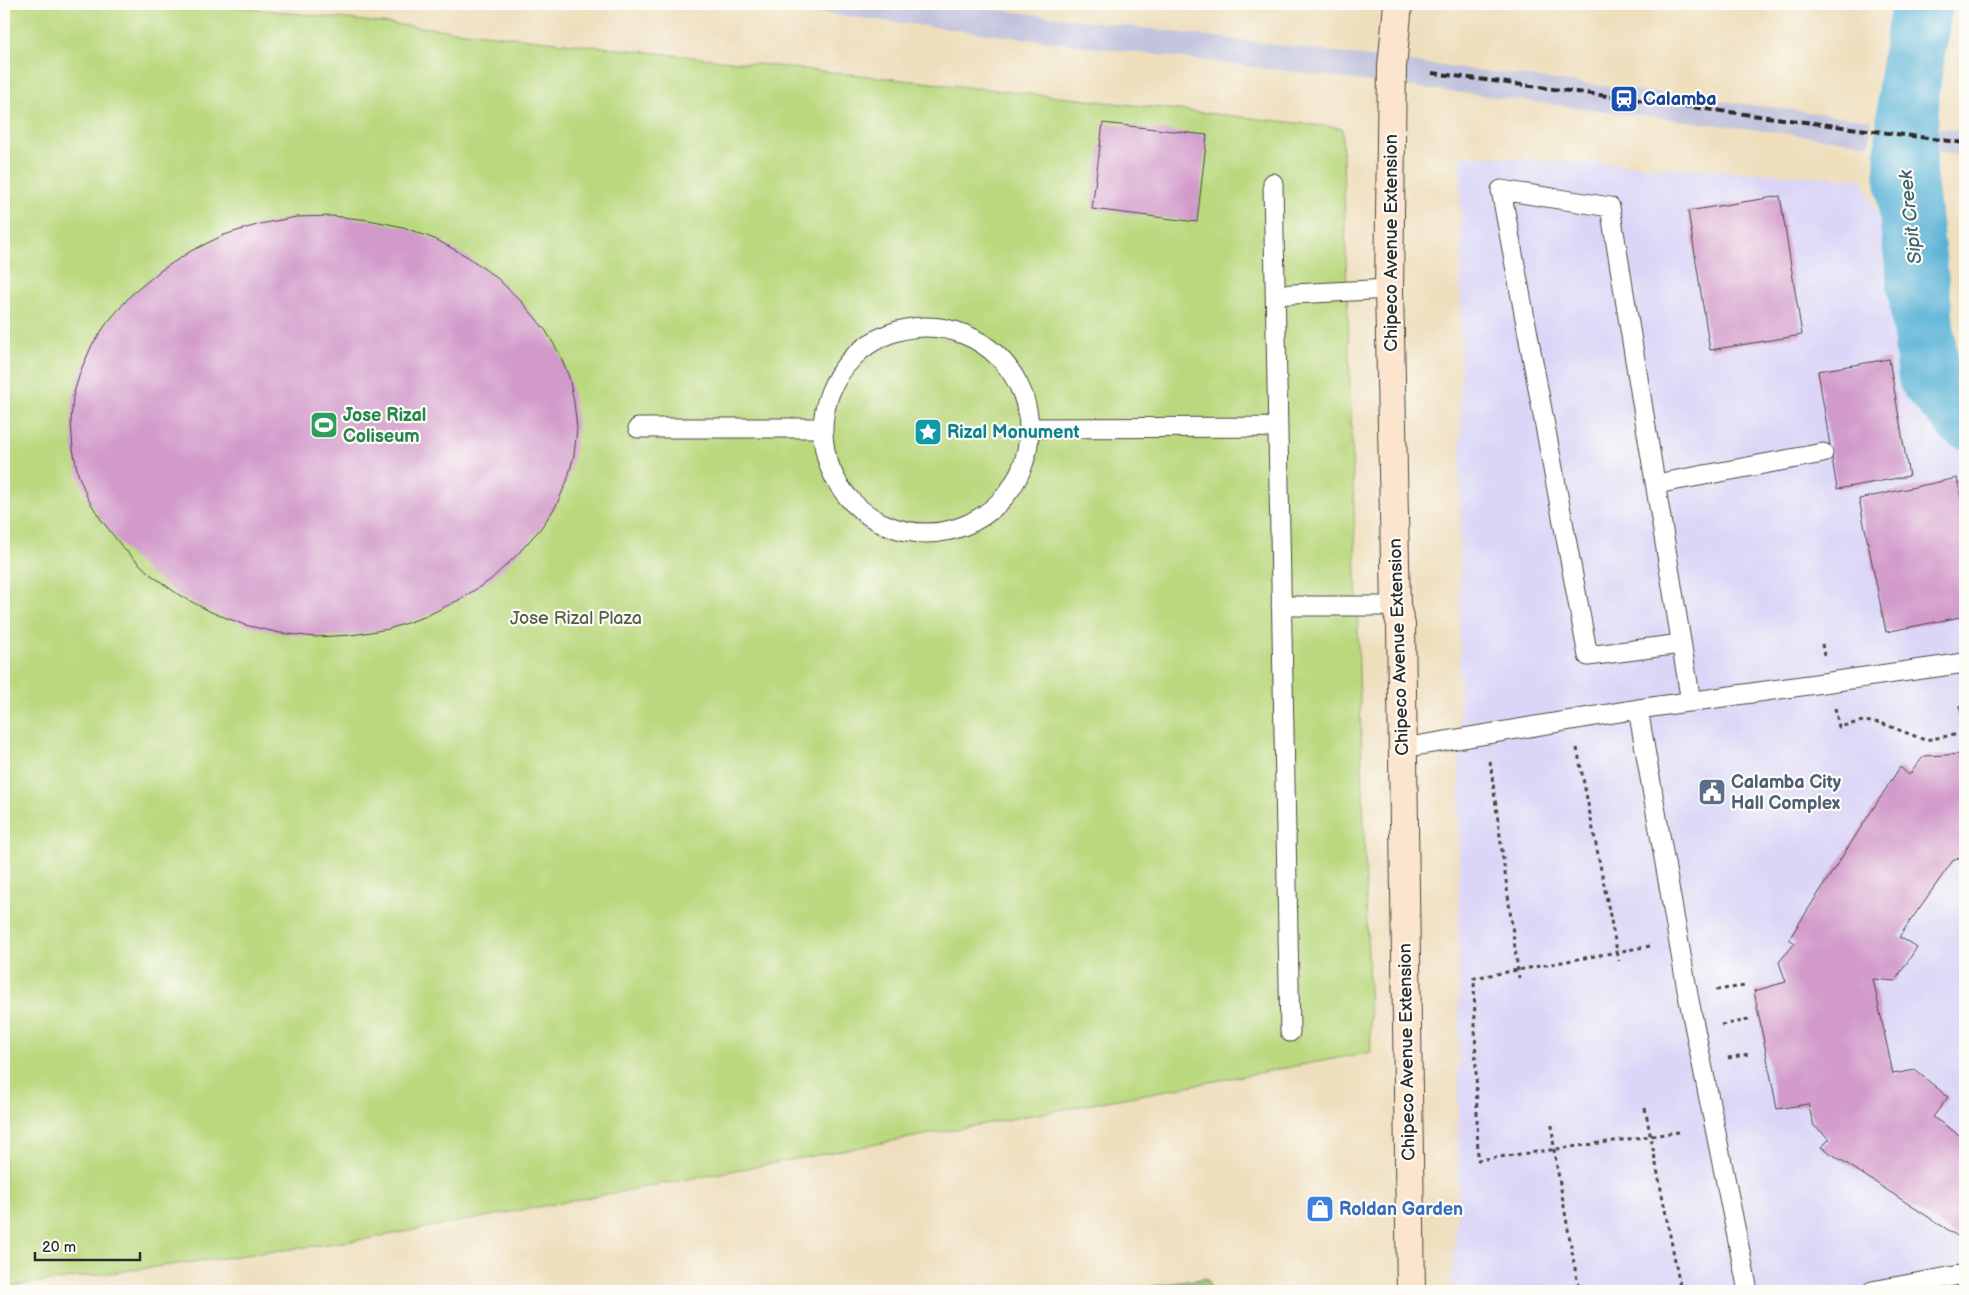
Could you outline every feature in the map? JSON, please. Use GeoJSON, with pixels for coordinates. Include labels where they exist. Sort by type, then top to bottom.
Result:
{"type":"FeatureCollection","features":[{"type":"Feature","properties":{"kind":"main road","name":"Chipeco Avenue Extension"},"geometry":{"type":"LineString","coordinates":[[1398,4],[1392,67],[1389,289],[1396,606],[1401,625],[1412,1291]]}},
{"type":"Feature","properties":{"kind":"lane"},"geometry":{"type":"LineString","coordinates":[[1273,183],[1290,1032]]}},
{"type":"Feature","properties":{"kind":"lane"},"geometry":{"type":"LineString","coordinates":[[1682,644],[1588,656],[1501,190],[1610,207],[1692,702]]}},
{"type":"Feature","properties":{"kind":"lane"},"geometry":{"type":"LineString","coordinates":[[1276,294],[1389,289]]}},
{"type":"Feature","properties":{"kind":"lane"},"geometry":{"type":"LineString","coordinates":[[909,327],[944,327],[978,339],[1006,362],[1024,393],[1030,428],[1024,464],[1006,496],[978,520],[944,533],[907,533],[873,520],[845,496],[828,464],[822,428],[829,393],[847,362],[875,340],[909,327]]}},
{"type":"Feature","properties":{"kind":"lane"},"geometry":{"type":"LineString","coordinates":[[1030,428],[1278,427]]}},
{"type":"Feature","properties":{"kind":"lane"},"geometry":{"type":"LineString","coordinates":[[638,428],[822,428]]}},
{"type":"Feature","properties":{"kind":"lane"},"geometry":{"type":"LineString","coordinates":[[1656,484],[1823,453]]}},
{"type":"Feature","properties":{"kind":"lane"},"geometry":{"type":"LineString","coordinates":[[1282,606],[1396,606]]}},
{"type":"Feature","properties":{"kind":"lane"},"geometry":{"type":"LineString","coordinates":[[1403,748],[1638,710],[1965,663]]}},
{"type":"Feature","properties":{"kind":"lane"},"geometry":{"type":"LineString","coordinates":[[1638,710],[1688,995],[1748,1291]]}},
{"type":"Feature","properties":{"kind":"lane"},"geometry":{"type":"LineString","coordinates":[[1872,1291],[1965,1274]]}},
{"type":"Feature","properties":{"kind":"path"},"geometry":{"type":"LineString","coordinates":[[1572,720],[1618,952],[1618,961]]}},
{"type":"Feature","properties":{"kind":"path"},"geometry":{"type":"LineString","coordinates":[[1839,727],[1863,720],[1881,723],[1925,740],[1965,733]]}},
{"type":"Feature","properties":{"kind":"path"},"geometry":{"type":"LineString","coordinates":[[1486,734],[1519,978]]}},
{"type":"Feature","properties":{"kind":"path"},"geometry":{"type":"LineString","coordinates":[[1650,946],[1474,978],[1478,1160],[1679,1132]]}},
{"type":"Feature","properties":{"kind":"path"},"geometry":{"type":"LineString","coordinates":[[1645,1108],[1681,1291]]}},
{"type":"Feature","properties":{"kind":"path"},"geometry":{"type":"LineString","coordinates":[[1552,1125],[1554,1150],[1578,1291]]}},
{"type":"Feature","properties":{"kind":"shaded area"},"geometry":{"type":"Polygon","coordinates":[[[750,4],[952,4],[1872,120],[1869,144],[750,4]]]}},
{"type":"Feature","properties":{"kind":"shaded area"},"geometry":{"type":"Polygon","coordinates":[[[1936,128],[1965,131],[1965,156],[1934,152],[1936,128]]]}},
{"type":"Feature","properties":{"kind":"shaded area","name":"Calamba City Hall Complex"},"geometry":{"type":"Polygon","coordinates":[[[1461,155],[1862,179],[1933,340],[1965,378],[1965,1291],[1450,1291],[1458,1206],[1461,155]]]}},
{"type":"Feature","properties":{"kind":"green space","name":"Jose Rizal Plaza"},"geometry":{"type":"Polygon","coordinates":[[[4,4],[209,4],[1342,128],[1371,1052],[366,1239],[4,1287],[4,4]]]}},
{"type":"Feature","properties":{"kind":"green space"},"geometry":{"type":"Polygon","coordinates":[[[1207,1278],[1212,1291],[1119,1291],[1207,1278]]]}},
{"type":"Feature","properties":{"kind":"building"},"geometry":{"type":"Polygon","coordinates":[[[1103,123],[1207,135],[1197,222],[1092,209],[1103,123]]]}},
{"type":"Feature","properties":{"kind":"building"},"geometry":{"type":"Polygon","coordinates":[[[1780,196],[1802,335],[1710,350],[1688,211],[1780,196]]]}},
{"type":"Feature","properties":{"kind":"building","name":"Jose Rizal Coliseum"},"geometry":{"type":"Polygon","coordinates":[[[332,216],[369,220],[403,227],[437,240],[468,257],[497,278],[523,303],[546,331],[559,353],[569,377],[577,428],[574,455],[567,481],[556,506],[541,528],[516,556],[489,581],[457,601],[424,617],[389,629],[352,635],[315,637],[280,633],[245,625],[211,612],[179,595],[150,574],[124,549],[88,499],[78,474],[73,449],[71,422],[73,396],[81,370],[92,345],[107,323],[131,295],[160,271],[191,251],[224,235],[260,224],[296,217],[332,216]]]}},
{"type":"Feature","properties":{"kind":"building"},"geometry":{"type":"Polygon","coordinates":[[[1889,359],[1909,476],[1837,489],[1818,371],[1889,359]]]}},
{"type":"Feature","properties":{"kind":"building"},"geometry":{"type":"Polygon","coordinates":[[[1957,478],[1965,519],[1965,616],[1886,632],[1859,499],[1957,478]]]}},
{"type":"Feature","properties":{"kind":"building"},"geometry":{"type":"Polygon","coordinates":[[[1959,706],[1965,706],[1965,729],[1959,706]]]}},
{"type":"Feature","properties":{"kind":"building"},"geometry":{"type":"Polygon","coordinates":[[[1965,754],[1965,858],[1954,859],[1899,937],[1917,947],[1895,981],[1873,979],[1893,1074],[1915,1070],[1948,1097],[1933,1117],[1965,1139],[1965,1241],[1821,1147],[1830,1139],[1814,1126],[1808,1104],[1777,1109],[1754,991],[1786,982],[1779,962],[1795,943],[1789,939],[1900,767],[1909,775],[1924,756],[1965,754]]]}},
{"type":"Feature","properties":{"kind":"waterway","name":"Sipit Creek"},"geometry":{"type":"LineString","coordinates":[[1922,4],[1909,86],[1905,171],[1929,377],[1965,418]]}},
{"type":"Feature","properties":{"kind":"railway"},"geometry":{"type":"LineString","coordinates":[[1432,73],[1965,143]]}},
{"type":"Feature","properties":{"kind":"place","name":"Calamba"},"geometry":{"type":"Point","coordinates":[1624,99]}},
{"type":"Feature","properties":{"kind":"place","name":"Jose Rizal Coliseum"},"geometry":{"type":"Point","coordinates":[324,425]}},
{"type":"Feature","properties":{"kind":"place","name":"Rizal Monument"},"geometry":{"type":"Point","coordinates":[928,432]}},
{"type":"Feature","properties":{"kind":"place","name":"Calamba City Hall Complex"},"geometry":{"type":"Point","coordinates":[1712,792]}},
{"type":"Feature","properties":{"kind":"place","name":"Roldan Garden"},"geometry":{"type":"Point","coordinates":[1320,1209]}}]}
